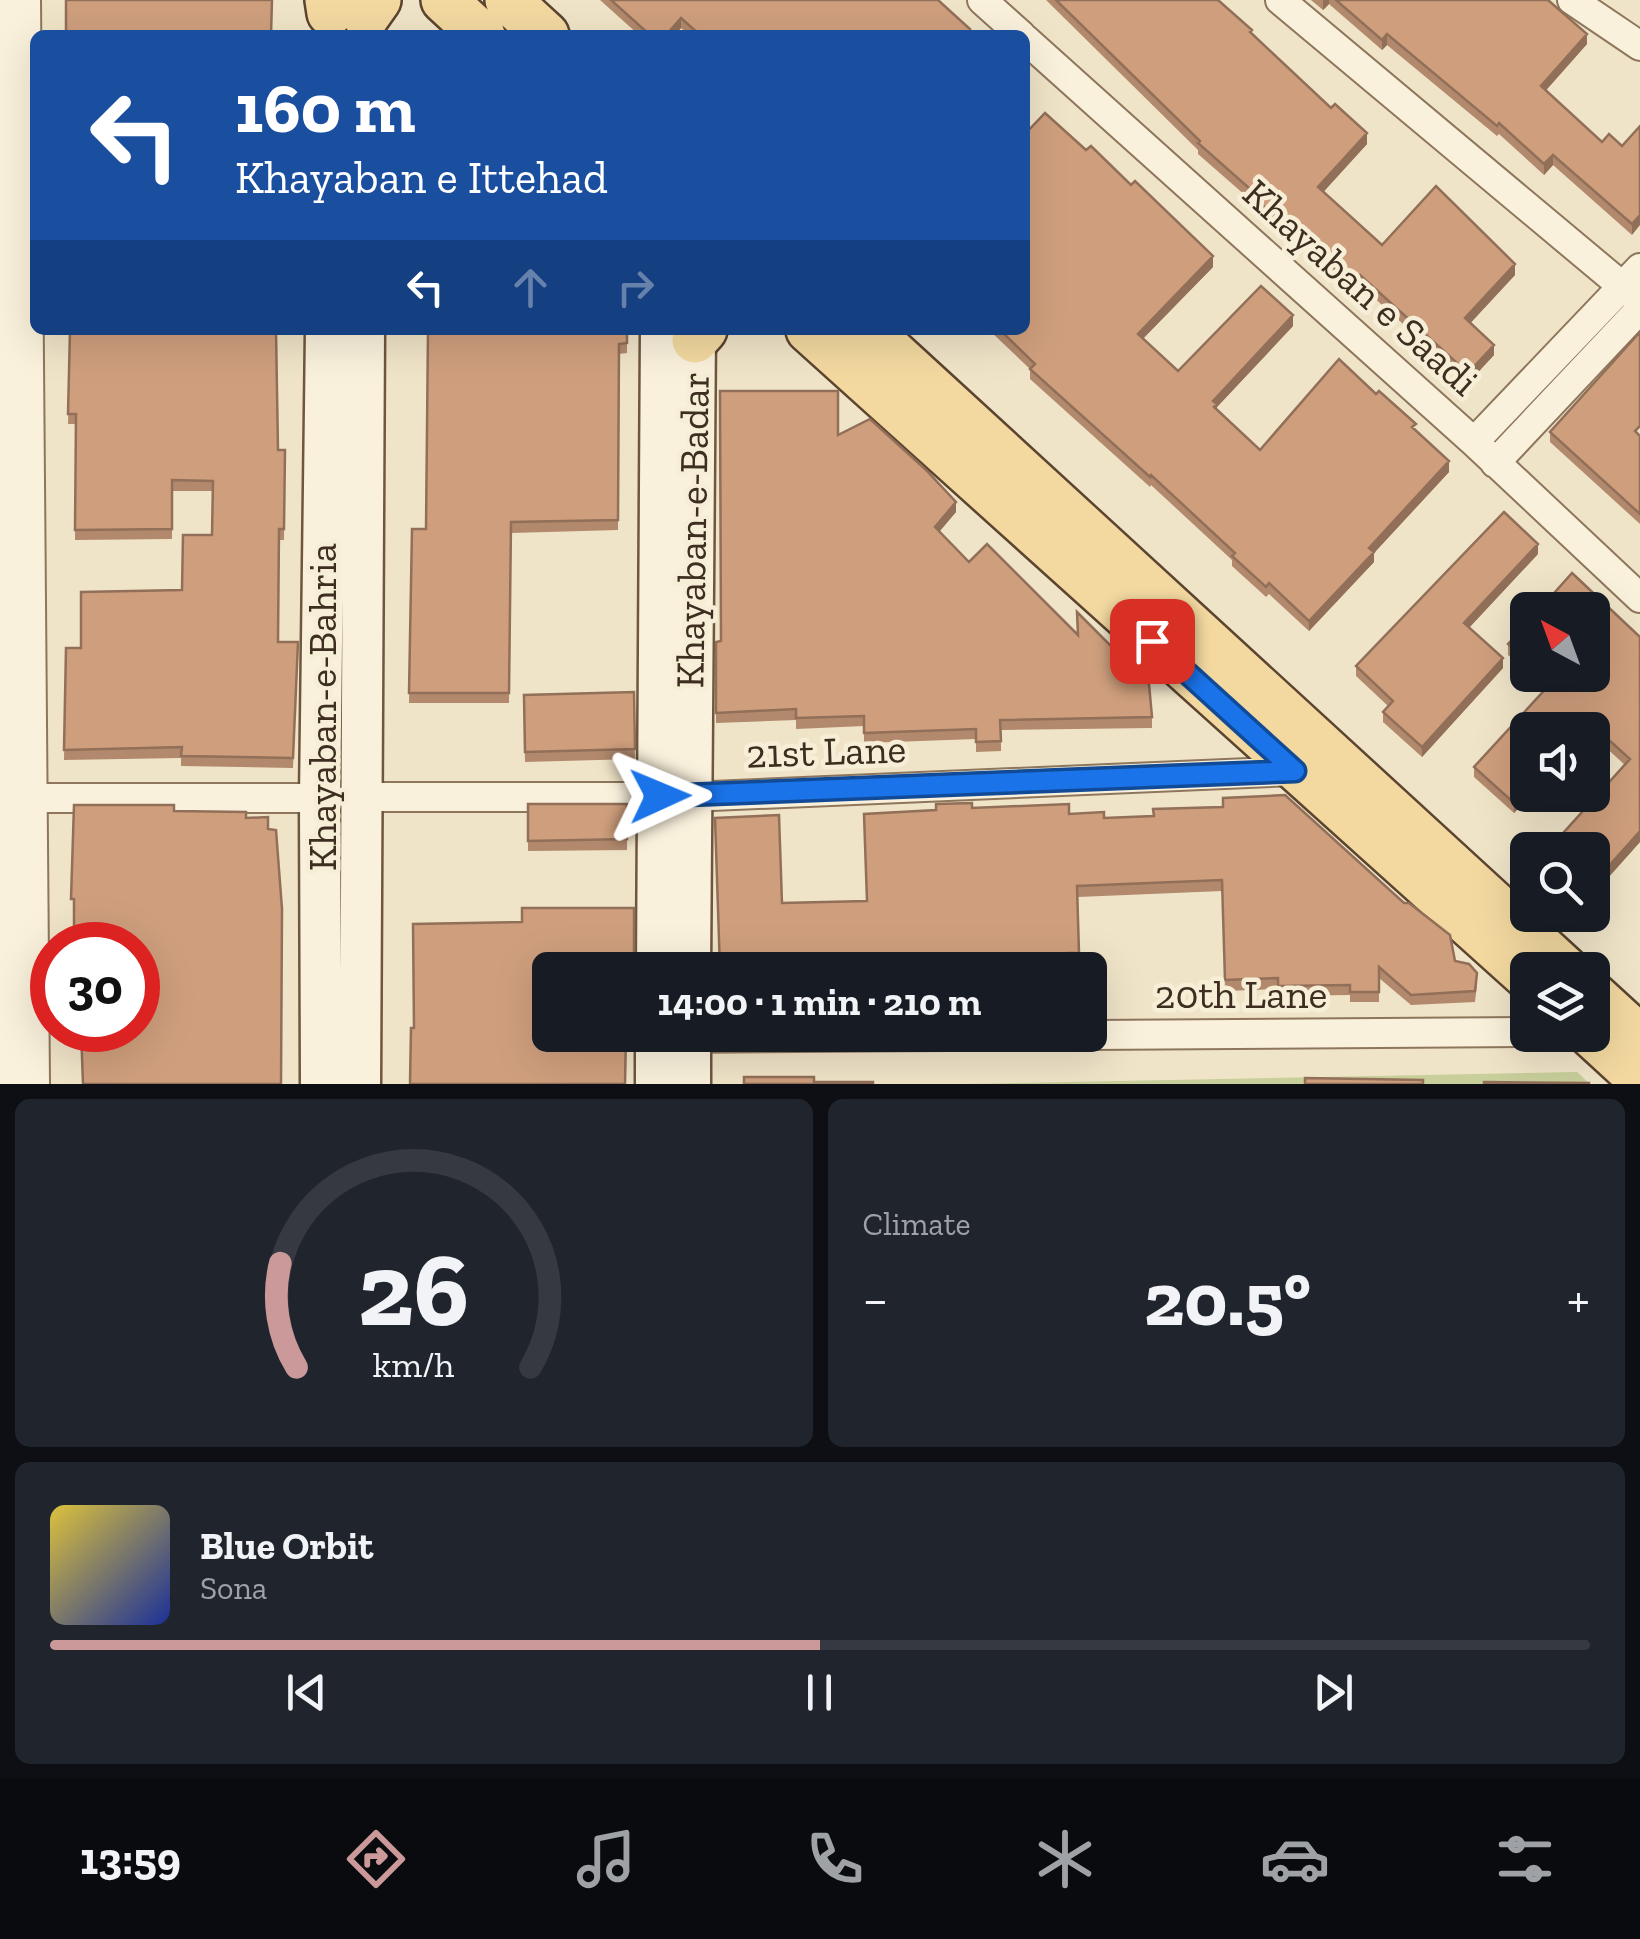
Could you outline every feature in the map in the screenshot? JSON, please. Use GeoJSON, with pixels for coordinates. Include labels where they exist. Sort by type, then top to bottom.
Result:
{"type":"FeatureCollection","features":[{"type":"Feature","properties":{"kind":"main road"},"geometry":{"type":"LineString","coordinates":[[428,0],[460,30]]}},
{"type":"Feature","properties":{"kind":"main road"},"geometry":{"type":"LineString","coordinates":[[444,0],[514,15]]}},
{"type":"Feature","properties":{"kind":"main road","name":"Khayaban-e-Bahria"},"geometry":{"type":"LineString","coordinates":[[321,1084],[326,335]]}},
{"type":"Feature","properties":{"kind":"main road","name":"Khayaban-e-Bahria"},"geometry":{"type":"LineString","coordinates":[[360,1084],[364,335]]}},
{"type":"Feature","properties":{"kind":"main road","name":"Khayaban-e-Badar"},"geometry":{"type":"LineString","coordinates":[[659,952],[674,797],[689,335]]}},
{"type":"Feature","properties":{"kind":"main road"},"geometry":{"type":"LineString","coordinates":[[815,335],[1510,961]]}},
{"type":"Feature","properties":{"kind":"main road"},"geometry":{"type":"LineString","coordinates":[[873,335],[1546,952]]}},
{"type":"Feature","properties":{"kind":"main road","name":"Khayaban-e-Badar"},"geometry":{"type":"LineString","coordinates":[[674,797],[688,952]]}},
{"type":"Feature","properties":{"kind":"main road"},"geometry":{"type":"LineString","coordinates":[[1610,1010],[1640,1038]]}},
{"type":"Feature","properties":{"kind":"main road"},"geometry":{"type":"LineString","coordinates":[[656,1084],[667,1052]]}},
{"type":"Feature","properties":{"kind":"main road"},"geometry":{"type":"LineString","coordinates":[[679,1052],[690,1084]]}},
{"type":"Feature","properties":{"kind":"main road"},"geometry":{"type":"LineString","coordinates":[[1610,1052],[1640,1080]]}},
{"type":"Feature","properties":{"kind":"street"},"geometry":{"type":"LineString","coordinates":[[1,0],[9,199],[15,798],[6,1068]]}},
{"type":"Feature","properties":{"kind":"street"},"geometry":{"type":"LineString","coordinates":[[26,0],[9,199],[4,492],[15,798],[35,1084]]}},
{"type":"Feature","properties":{"kind":"street","name":"Khayaban e Saadi"},"geometry":{"type":"LineString","coordinates":[[982,0],[1015,30]]}},
{"type":"Feature","properties":{"kind":"street"},"geometry":{"type":"LineString","coordinates":[[1280,0],[1634,285],[1474,442]]}},
{"type":"Feature","properties":{"kind":"street"},"geometry":{"type":"LineString","coordinates":[[1572,0],[1640,46]]}},
{"type":"Feature","properties":{"kind":"street","name":"Khayaban e Saadi"},"geometry":{"type":"LineString","coordinates":[[1030,43],[1474,442],[1640,598]]}},
{"type":"Feature","properties":{"kind":"street"},"geometry":{"type":"LineString","coordinates":[[1495,462],[1640,309]]}},
{"type":"Feature","properties":{"kind":"street","name":"21st Lane"},"geometry":{"type":"LineString","coordinates":[[360,797],[674,797],[1295,771]]}},
{"type":"Feature","properties":{"kind":"street"},"geometry":{"type":"LineString","coordinates":[[15,798],[320,798]]}},
{"type":"Feature","properties":{"kind":"street","name":"20th Lane"},"geometry":{"type":"LineString","coordinates":[[1107,1034],[1510,1032]]}},
{"type":"Feature","properties":{"kind":"green space"},"geometry":{"type":"Polygon","coordinates":[[[1577,1072],[1590,1084],[965,1084],[1577,1072]]]}},
{"type":"Feature","properties":{"kind":"building"},"geometry":{"type":"Polygon","coordinates":[[[66,0],[272,0],[271,30],[66,30],[66,0]]]}},
{"type":"Feature","properties":{"kind":"building"},"geometry":{"type":"Polygon","coordinates":[[[611,0],[938,0],[970,29],[694,30],[681,18],[670,30],[644,30],[611,0]]]}},
{"type":"Feature","properties":{"kind":"building"},"geometry":{"type":"Polygon","coordinates":[[[1056,0],[1218,0],[1331,108],[1335,104],[1367,133],[1318,187],[1382,245],[1436,186],[1515,264],[1465,318],[1494,345],[1468,373],[1360,275],[1356,279],[1254,198],[1257,195],[1198,143],[1056,0]]]}},
{"type":"Feature","properties":{"kind":"building"},"geometry":{"type":"Polygon","coordinates":[[[1336,0],[1548,0],[1587,34],[1541,86],[1602,142],[1609,134],[1622,146],[1640,126],[1640,215],[1632,224],[1553,155],[1544,164],[1387,34],[1382,40],[1336,0]]]}},
{"type":"Feature","properties":{"kind":"building"},"geometry":{"type":"Polygon","coordinates":[[[1045,113],[1086,150],[1091,146],[1131,185],[1135,181],[1213,256],[1138,334],[1178,371],[1261,286],[1293,315],[1213,401],[1217,404],[1214,407],[1260,450],[1339,359],[1416,424],[1412,427],[1449,461],[1369,548],[1374,552],[1309,621],[1269,583],[1266,587],[1151,475],[1030,369],[1035,364],[1005,335],[1030,335],[1030,129],[1045,113]]]}},
{"type":"Feature","properties":{"kind":"building"},"geometry":{"type":"Polygon","coordinates":[[[1640,332],[1640,426],[1635,431],[1640,436],[1640,514],[1550,432],[1640,332]]]}},
{"type":"Feature","properties":{"kind":"building"},"geometry":{"type":"Polygon","coordinates":[[[70,335],[276,335],[278,450],[285,450],[284,529],[279,529],[278,642],[298,642],[293,758],[181,756],[182,747],[64,750],[66,648],[81,648],[81,592],[182,590],[183,535],[212,535],[213,481],[172,480],[172,529],[75,530],[76,414],[68,414],[70,335]]]}},
{"type":"Feature","properties":{"kind":"building"},"geometry":{"type":"Polygon","coordinates":[[[428,335],[627,335],[627,343],[619,344],[618,520],[511,522],[509,693],[409,693],[412,529],[426,529],[428,335]]]}},
{"type":"Feature","properties":{"kind":"building"},"geometry":{"type":"Polygon","coordinates":[[[720,391],[838,391],[838,435],[870,419],[956,502],[935,527],[969,562],[987,544],[1078,635],[1077,612],[1149,684],[1152,717],[1000,720],[1001,741],[976,742],[976,729],[864,733],[864,716],[796,718],[796,709],[716,713],[716,642],[721,641],[720,391]]]}},
{"type":"Feature","properties":{"kind":"building"},"geometry":{"type":"Polygon","coordinates":[[[1504,512],[1538,544],[1464,623],[1503,658],[1422,747],[1383,712],[1393,701],[1356,666],[1504,512]]]}},
{"type":"Feature","properties":{"kind":"building"},"geometry":{"type":"Polygon","coordinates":[[[1572,573],[1592,592],[1555,592],[1572,573]]]}},
{"type":"Feature","properties":{"kind":"building"},"geometry":{"type":"Polygon","coordinates":[[[1610,609],[1640,637],[1640,831],[1610,865],[1610,832],[1564,832],[1582,812],[1610,812],[1610,781],[1630,759],[1610,741],[1610,712],[1524,712],[1543,692],[1610,692],[1610,609]]]}},
{"type":"Feature","properties":{"kind":"building"},"geometry":{"type":"Polygon","coordinates":[[[634,692],[635,749],[525,752],[524,695],[634,692]]]}},
{"type":"Feature","properties":{"kind":"building"},"geometry":{"type":"Polygon","coordinates":[[[1510,728],[1510,799],[1474,767],[1510,728]]]}},
{"type":"Feature","properties":{"kind":"building"},"geometry":{"type":"Polygon","coordinates":[[[1285,795],[1404,903],[1450,935],[1455,961],[1469,964],[1477,973],[1475,991],[1411,995],[1379,967],[1379,992],[1350,992],[1350,985],[1278,986],[1278,978],[1225,980],[1222,880],[1077,886],[1079,952],[719,952],[715,818],[779,815],[782,903],[867,901],[864,814],[936,810],[936,804],[972,803],[972,808],[1069,804],[1069,814],[1104,812],[1104,818],[1154,816],[1153,809],[1223,807],[1223,798],[1285,795]]]}},
{"type":"Feature","properties":{"kind":"building"},"geometry":{"type":"Polygon","coordinates":[[[528,804],[627,804],[627,839],[528,841],[528,804]]]}},
{"type":"Feature","properties":{"kind":"building"},"geometry":{"type":"Polygon","coordinates":[[[74,805],[174,805],[174,811],[246,812],[246,818],[268,817],[268,829],[276,830],[282,909],[281,1084],[83,1084],[82,1052],[160,1052],[160,922],[74,922],[74,805]]]}},
{"type":"Feature","properties":{"kind":"building"},"geometry":{"type":"Polygon","coordinates":[[[522,908],[634,908],[634,952],[532,952],[532,1052],[626,1052],[625,1084],[410,1084],[413,924],[522,922],[522,908]]]}},
{"type":"Feature","properties":{"kind":"building"},"geometry":{"type":"Polygon","coordinates":[[[744,1077],[814,1077],[814,1082],[873,1084],[744,1084],[744,1077]]]}},
{"type":"Feature","properties":{"kind":"building"},"geometry":{"type":"Polygon","coordinates":[[[1305,1078],[1423,1080],[1423,1084],[1305,1084],[1305,1078]]]}},
{"type":"Feature","properties":{"kind":"building"},"geometry":{"type":"Polygon","coordinates":[[[1589,1083],[1589,1084],[1484,1084],[1589,1083]]]}},
{"type":"Feature","properties":{"kind":"route"},"geometry":{"type":"LineString","coordinates":[[660,796],[1295,771],[1152,641]]}}]}
